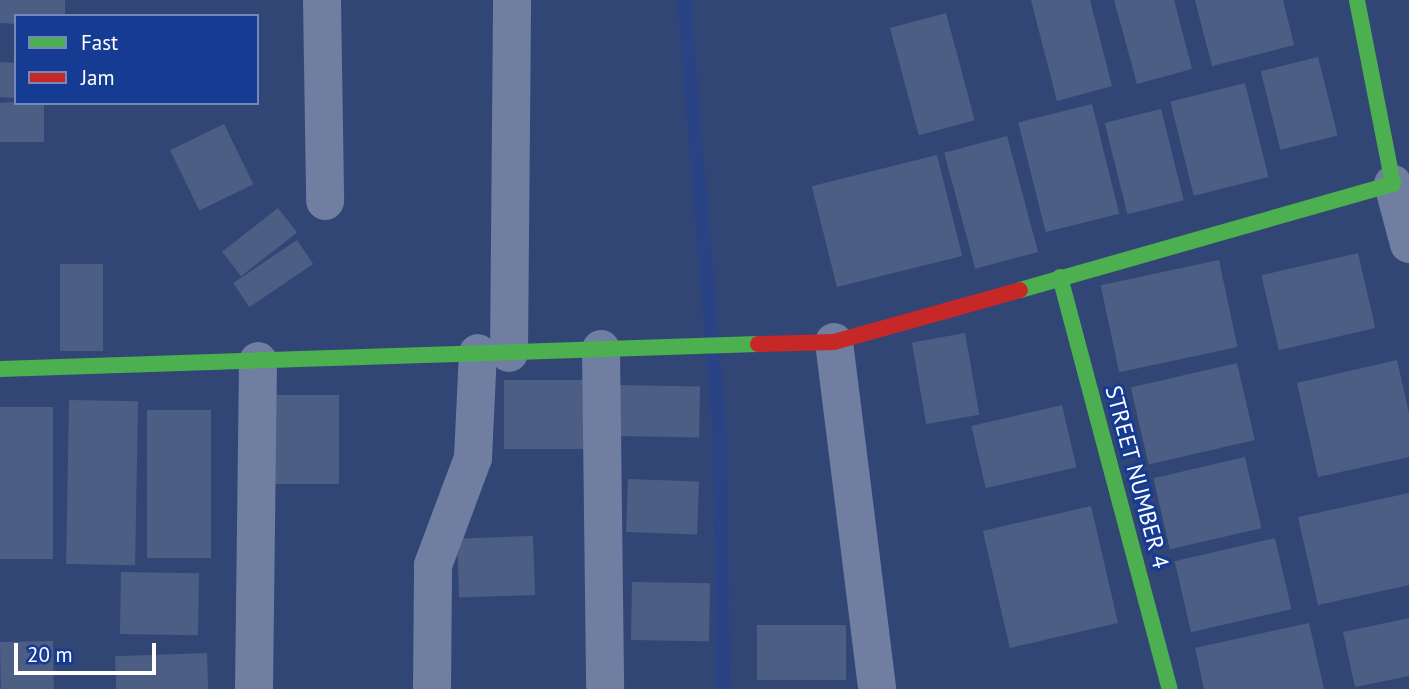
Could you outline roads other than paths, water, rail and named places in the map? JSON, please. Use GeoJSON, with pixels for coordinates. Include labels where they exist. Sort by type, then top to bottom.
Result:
{"type":"FeatureCollection","features":[{"type":"Feature","properties":{"kind":"street"},"geometry":{"type":"LineString","coordinates":[[322,0],[325,201]]}},
{"type":"Feature","properties":{"kind":"street"},"geometry":{"type":"LineString","coordinates":[[432,689],[433,565],[473,458],[494,353],[512,0]]}},
{"type":"Feature","properties":{"kind":"street"},"geometry":{"type":"LineString","coordinates":[[1357,0],[1392,184],[1409,244]]}},
{"type":"Feature","properties":{"kind":"street"},"geometry":{"type":"LineString","coordinates":[[0,369],[834,342],[1392,184]]}},
{"type":"Feature","properties":{"kind":"street","name":"STREET NUMBER 4"},"geometry":{"type":"LineString","coordinates":[[1060,277],[1170,689]]}},
{"type":"Feature","properties":{"kind":"street"},"geometry":{"type":"LineString","coordinates":[[834,342],[877,689]]}},
{"type":"Feature","properties":{"kind":"street"},"geometry":{"type":"LineString","coordinates":[[601,349],[605,689]]}},
{"type":"Feature","properties":{"kind":"street"},"geometry":{"type":"LineString","coordinates":[[254,689],[258,361]]}},
{"type":"Feature","properties":{"kind":"waterway"},"geometry":{"type":"LineString","coordinates":[[684,0],[720,434],[723,689]]}}]}
